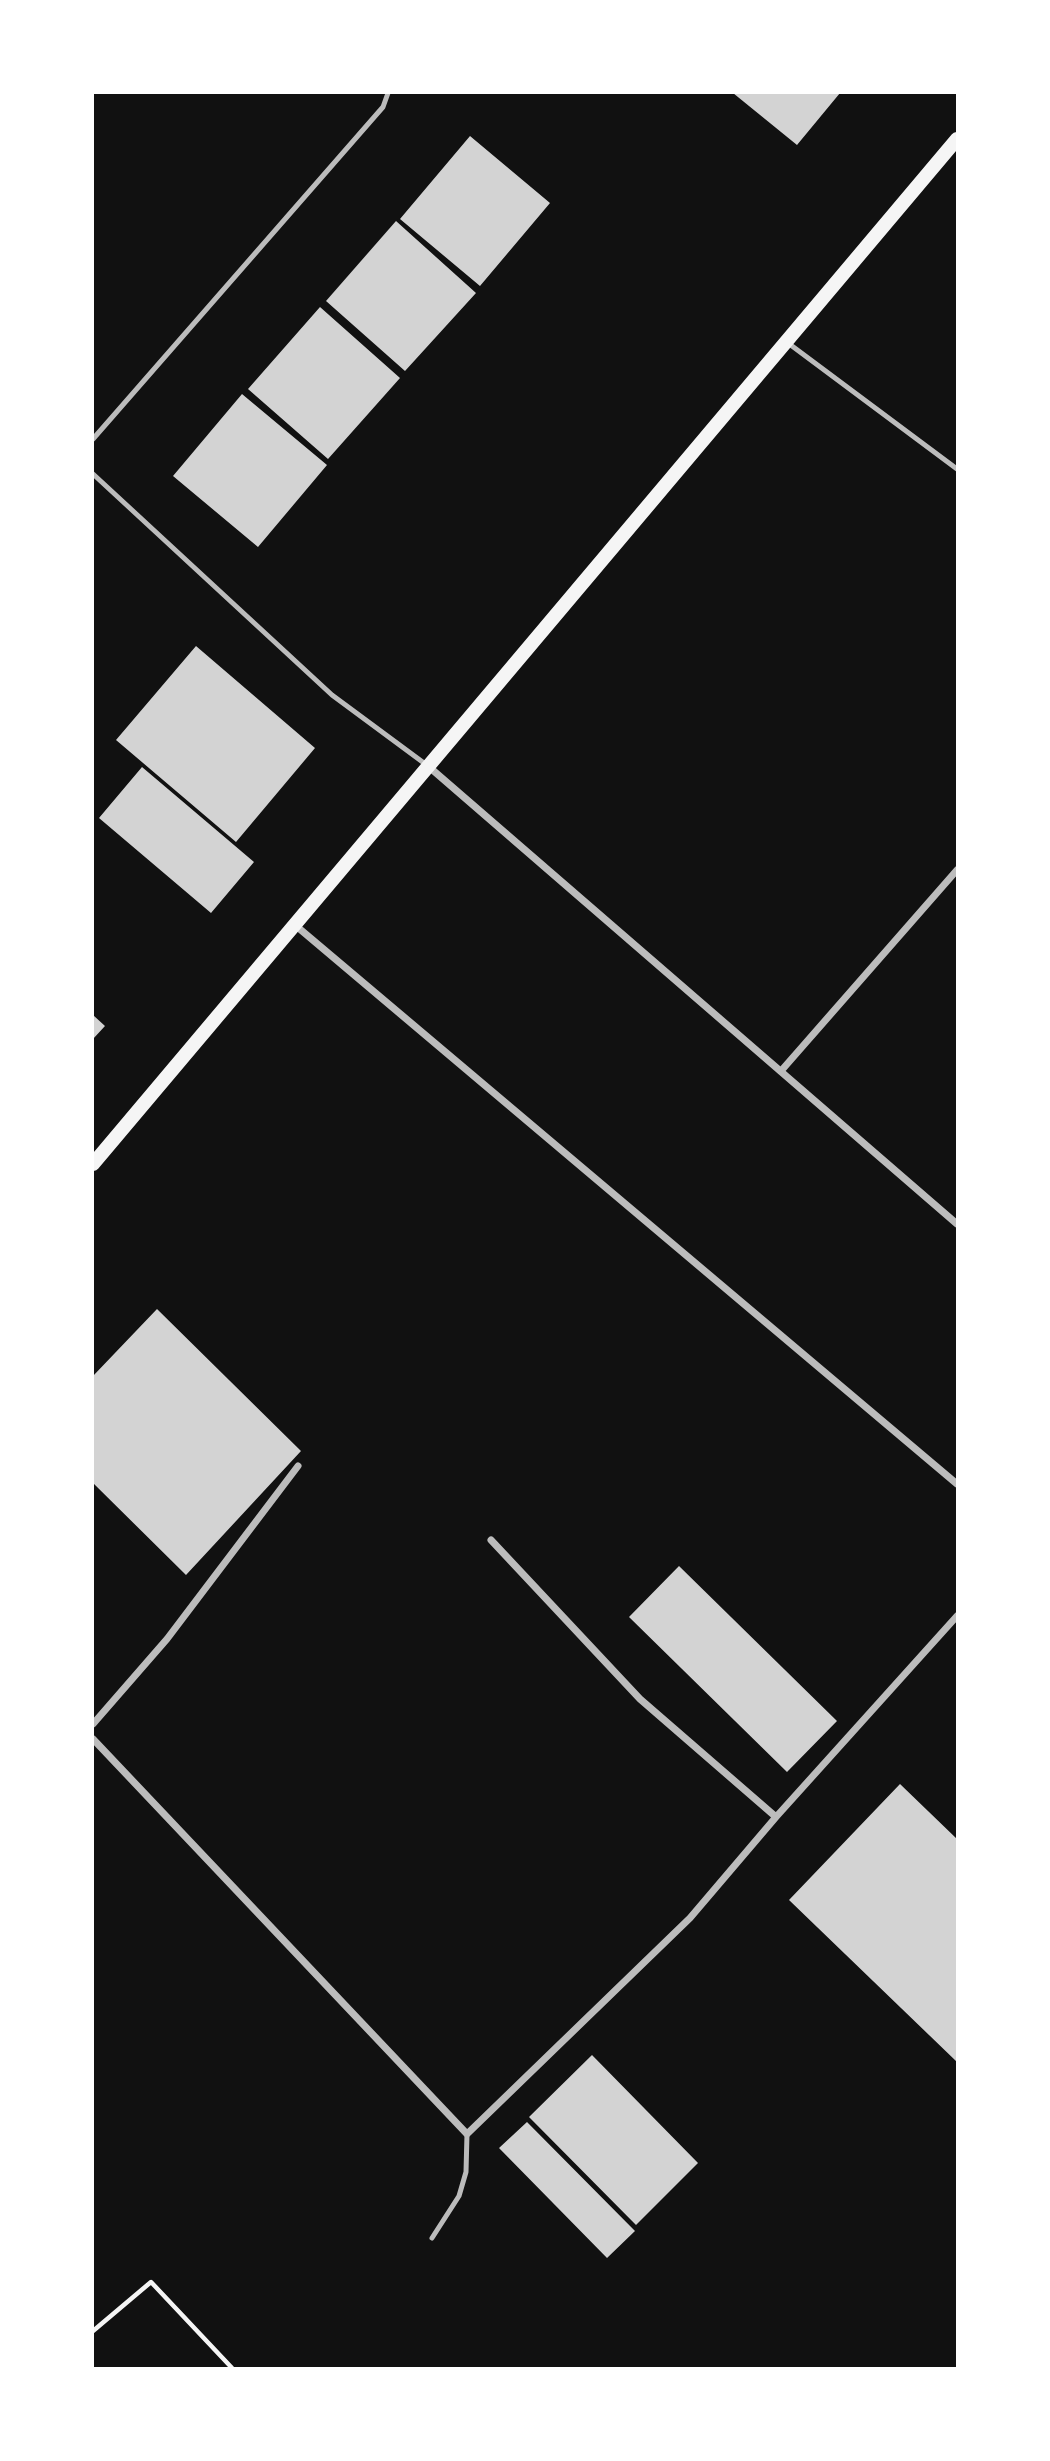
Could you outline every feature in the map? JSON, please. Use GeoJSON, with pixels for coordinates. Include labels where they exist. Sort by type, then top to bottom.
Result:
{"type":"FeatureCollection","features":[{"type":"Feature","properties":{"kind":"main road"},"geometry":{"type":"LineString","coordinates":[[93,1164],[957,139]]}},
{"type":"Feature","properties":{"kind":"street"},"geometry":{"type":"LineString","coordinates":[[428,766],[957,1224]]}},
{"type":"Feature","properties":{"kind":"street"},"geometry":{"type":"LineString","coordinates":[[781,1072],[957,870]]}},
{"type":"Feature","properties":{"kind":"street"},"geometry":{"type":"LineString","coordinates":[[295,925],[957,1485]]}},
{"type":"Feature","properties":{"kind":"street"},"geometry":{"type":"LineString","coordinates":[[93,1724],[167,1640],[298,1466]]}},
{"type":"Feature","properties":{"kind":"street"},"geometry":{"type":"LineString","coordinates":[[491,1540],[640,1699],[776,1817]]}},
{"type":"Feature","properties":{"kind":"street"},"geometry":{"type":"LineString","coordinates":[[93,1739],[467,2134],[691,1918],[776,1817],[957,1616]]}},
{"type":"Feature","properties":{"kind":"lane"},"geometry":{"type":"LineString","coordinates":[[93,439],[383,107],[388,93]]}},
{"type":"Feature","properties":{"kind":"lane"},"geometry":{"type":"LineString","coordinates":[[786,341],[957,469]]}},
{"type":"Feature","properties":{"kind":"lane"},"geometry":{"type":"LineString","coordinates":[[93,474],[332,695],[428,766]]}},
{"type":"Feature","properties":{"kind":"lane"},"geometry":{"type":"LineString","coordinates":[[432,2238],[459,2196],[466,2172],[467,2134]]}},
{"type":"Feature","properties":{"kind":"path"},"geometry":{"type":"LineString","coordinates":[[93,2331],[151,2282],[232,2368]]}},
{"type":"Feature","properties":{"kind":"building"},"geometry":{"type":"Polygon","coordinates":[[[733,93],[840,93],[797,145],[733,93]]]}},
{"type":"Feature","properties":{"kind":"building"},"geometry":{"type":"Polygon","coordinates":[[[470,136],[550,203],[480,286],[400,219],[470,136]]]}},
{"type":"Feature","properties":{"kind":"building"},"geometry":{"type":"Polygon","coordinates":[[[396,221],[476,293],[405,371],[326,301],[396,221]]]}},
{"type":"Feature","properties":{"kind":"building"},"geometry":{"type":"Polygon","coordinates":[[[320,307],[400,378],[328,459],[248,389],[320,307]]]}},
{"type":"Feature","properties":{"kind":"building"},"geometry":{"type":"Polygon","coordinates":[[[242,394],[327,465],[258,547],[173,476],[242,394]]]}},
{"type":"Feature","properties":{"kind":"building"},"geometry":{"type":"Polygon","coordinates":[[[196,646],[315,748],[236,842],[116,740],[196,646]]]}},
{"type":"Feature","properties":{"kind":"building"},"geometry":{"type":"Polygon","coordinates":[[[142,767],[254,862],[211,913],[99,818],[142,767]]]}},
{"type":"Feature","properties":{"kind":"building"},"geometry":{"type":"Polygon","coordinates":[[[93,1015],[105,1026],[93,1039],[93,1015]]]}},
{"type":"Feature","properties":{"kind":"building"},"geometry":{"type":"Polygon","coordinates":[[[157,1309],[301,1451],[186,1575],[93,1483],[93,1376],[157,1309]]]}},
{"type":"Feature","properties":{"kind":"building"},"geometry":{"type":"Polygon","coordinates":[[[679,1566],[837,1721],[787,1772],[629,1617],[679,1566]]]}},
{"type":"Feature","properties":{"kind":"building"},"geometry":{"type":"Polygon","coordinates":[[[900,1784],[957,1839],[957,2062],[789,1900],[900,1784]]]}},
{"type":"Feature","properties":{"kind":"building"},"geometry":{"type":"Polygon","coordinates":[[[592,2055],[698,2163],[636,2225],[529,2117],[592,2055]]]}},
{"type":"Feature","properties":{"kind":"building"},"geometry":{"type":"Polygon","coordinates":[[[527,2122],[635,2231],[607,2258],[499,2148],[527,2122]]]}}]}
